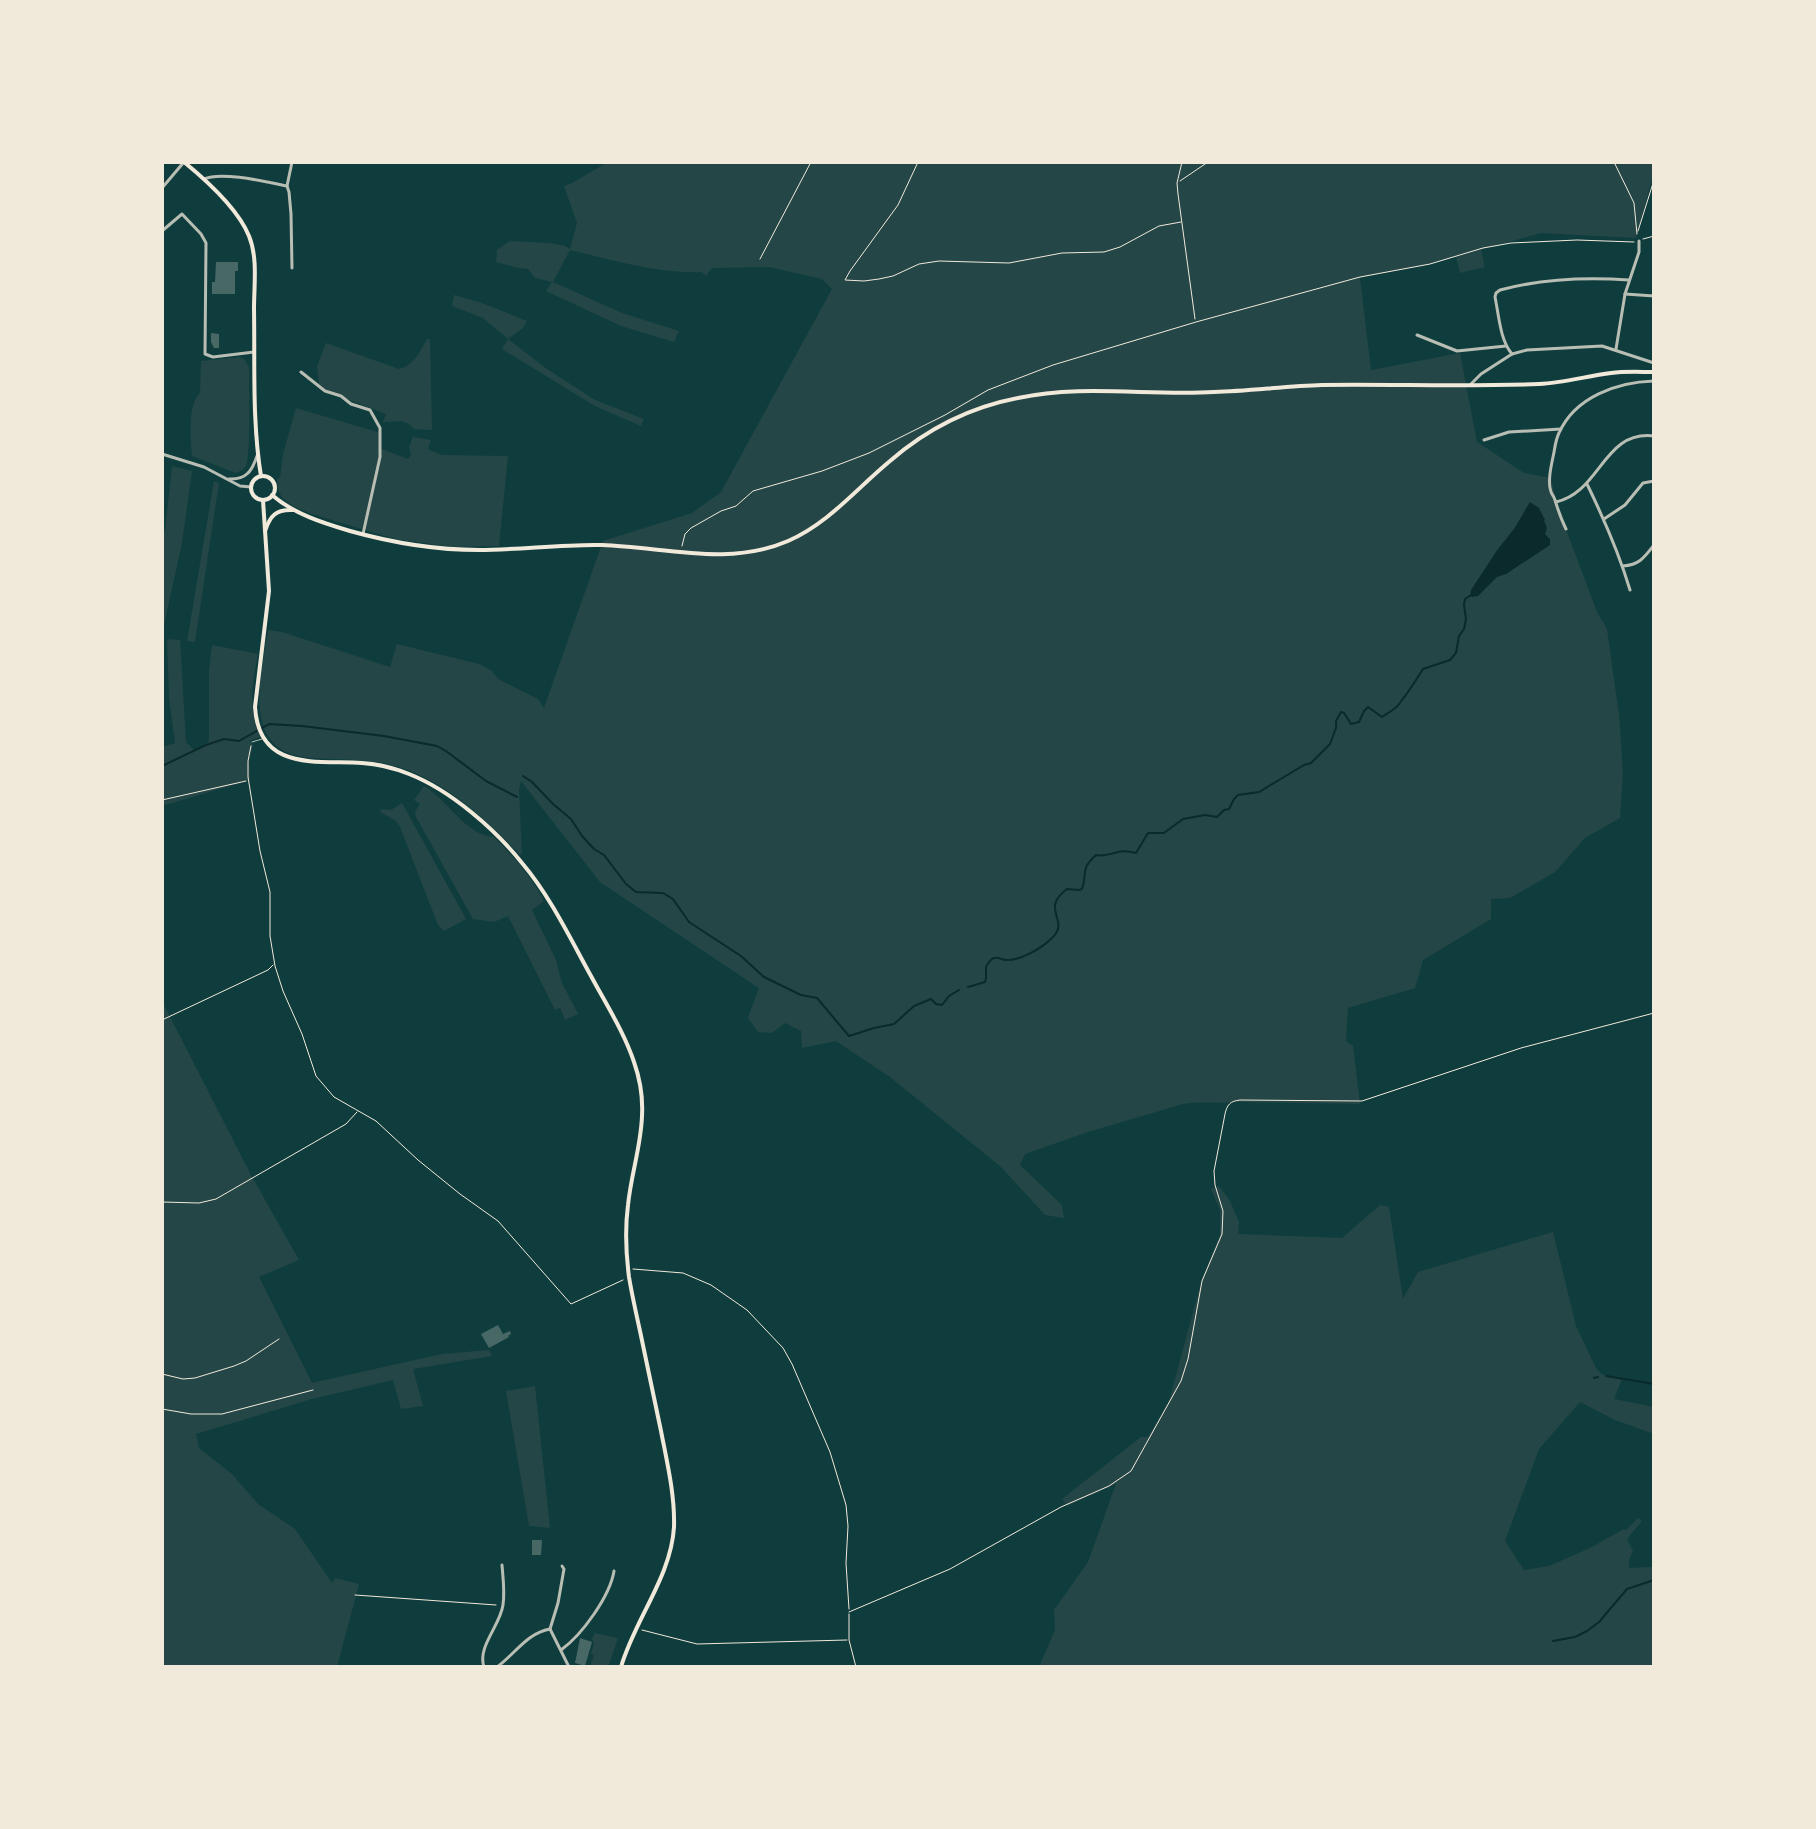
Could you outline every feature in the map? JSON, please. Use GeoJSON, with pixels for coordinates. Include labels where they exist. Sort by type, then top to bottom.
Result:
{"type":"FeatureCollection","features":[{"type":"Feature","properties":{"kind":"main road"},"geometry":{"type":"LineString","coordinates":[[184,162],[236,215],[246,230],[253,251],[254,394],[261,476]]}},
{"type":"Feature","properties":{"kind":"main road"},"geometry":{"type":"LineString","coordinates":[[272,495],[295,511],[330,525],[407,544],[492,550],[599,545],[725,555],[760,550],[807,531],[834,513],[887,463],[926,434],[977,409],[1021,397],[1077,391],[1181,394],[1318,385],[1544,384],[1616,372],[1654,372]]}},
{"type":"Feature","properties":{"kind":"main road"},"geometry":{"type":"LineString","coordinates":[[261,476],[269,478],[275,489],[263,500],[255,497],[251,487],[254,480],[261,476]]}},
{"type":"Feature","properties":{"kind":"main road"},"geometry":{"type":"LineString","coordinates":[[263,500],[269,591],[255,707],[265,738],[277,751],[296,760],[378,765],[402,771],[430,783],[494,833],[534,878],[561,923],[622,1033],[638,1074],[642,1119],[627,1206],[628,1269],[666,1456],[674,1526],[664,1568],[630,1640],[621,1667]]}},
{"type":"Feature","properties":{"kind":"main road"},"geometry":{"type":"LineString","coordinates":[[264,531],[274,514],[283,510],[295,511]]}},
{"type":"Feature","properties":{"kind":"street"},"geometry":{"type":"LineString","coordinates":[[162,188],[184,162]]}},
{"type":"Feature","properties":{"kind":"street"},"geometry":{"type":"LineString","coordinates":[[292,162],[287,186],[290,194],[292,268]]}},
{"type":"Feature","properties":{"kind":"street"},"geometry":{"type":"LineString","coordinates":[[204,179],[216,176],[287,186]]}},
{"type":"Feature","properties":{"kind":"street"},"geometry":{"type":"LineString","coordinates":[[162,231],[182,214],[206,243],[205,354],[213,357],[254,352]]}},
{"type":"Feature","properties":{"kind":"street"},"geometry":{"type":"LineString","coordinates":[[1616,349],[1625,294],[1639,252],[1639,241]]}},
{"type":"Feature","properties":{"kind":"street"},"geometry":{"type":"LineString","coordinates":[[1512,354],[1506,346],[1495,297],[1500,290],[1568,279],[1629,280]]}},
{"type":"Feature","properties":{"kind":"street"},"geometry":{"type":"LineString","coordinates":[[1625,294],[1654,296]]}},
{"type":"Feature","properties":{"kind":"street"},"geometry":{"type":"LineString","coordinates":[[1417,335],[1457,351],[1506,346]]}},
{"type":"Feature","properties":{"kind":"street"},"geometry":{"type":"LineString","coordinates":[[1470,385],[1512,354],[1527,350],[1602,346],[1654,363]]}},
{"type":"Feature","properties":{"kind":"street"},"geometry":{"type":"LineString","coordinates":[[301,372],[325,391],[370,410],[379,425],[379,460],[363,534]]}},
{"type":"Feature","properties":{"kind":"street"},"geometry":{"type":"LineString","coordinates":[[1566,529],[1550,491],[1549,478],[1561,429],[1574,411],[1596,395],[1627,384],[1654,381]]}},
{"type":"Feature","properties":{"kind":"street"},"geometry":{"type":"LineString","coordinates":[[1484,440],[1509,432],[1561,429]]}},
{"type":"Feature","properties":{"kind":"street"},"geometry":{"type":"LineString","coordinates":[[1556,502],[1568,499],[1587,484],[1618,445],[1635,436],[1654,436]]}},
{"type":"Feature","properties":{"kind":"street"},"geometry":{"type":"LineString","coordinates":[[226,478],[234,479],[249,473],[258,453]]}},
{"type":"Feature","properties":{"kind":"street"},"geometry":{"type":"LineString","coordinates":[[162,454],[195,464],[240,486],[251,487]]}},
{"type":"Feature","properties":{"kind":"street"},"geometry":{"type":"LineString","coordinates":[[1604,519],[1625,505],[1643,483],[1654,481]]}},
{"type":"Feature","properties":{"kind":"street"},"geometry":{"type":"LineString","coordinates":[[1587,484],[1604,519],[1630,590]]}},
{"type":"Feature","properties":{"kind":"street"},"geometry":{"type":"LineString","coordinates":[[1623,566],[1637,564],[1654,545]]}},
{"type":"Feature","properties":{"kind":"street"},"geometry":{"type":"LineString","coordinates":[[484,1667],[483,1650],[503,1605],[502,1565]]}},
{"type":"Feature","properties":{"kind":"street"},"geometry":{"type":"LineString","coordinates":[[562,1566],[562,1586],[550,1629],[569,1667]]}},
{"type":"Feature","properties":{"kind":"street"},"geometry":{"type":"LineString","coordinates":[[561,1650],[595,1611],[614,1571]]}},
{"type":"Feature","properties":{"kind":"street"},"geometry":{"type":"LineString","coordinates":[[497,1667],[529,1638],[550,1629]]}},
{"type":"Feature","properties":{"kind":"lane"},"geometry":{"type":"LineString","coordinates":[[252,742],[265,738]]}},
{"type":"Feature","properties":{"kind":"path"},"geometry":{"type":"LineString","coordinates":[[760,259],[811,162]]}},
{"type":"Feature","properties":{"kind":"path"},"geometry":{"type":"LineString","coordinates":[[918,162],[896,209],[845,280],[879,279],[919,264],[939,261],[1009,263],[1062,253],[1104,252],[1159,226],[1181,222]]}},
{"type":"Feature","properties":{"kind":"path"},"geometry":{"type":"LineString","coordinates":[[1182,162],[1177,183],[1196,322]]}},
{"type":"Feature","properties":{"kind":"path"},"geometry":{"type":"LineString","coordinates":[[1177,183],[1208,162]]}},
{"type":"Feature","properties":{"kind":"path"},"geometry":{"type":"LineString","coordinates":[[681,553],[685,534],[691,528],[736,506],[757,489],[822,471],[869,453],[988,390],[1053,365],[1360,277],[1430,264],[1498,245],[1577,240],[1639,241],[1634,203],[1614,162]]}},
{"type":"Feature","properties":{"kind":"path"},"geometry":{"type":"LineString","coordinates":[[1637,234],[1654,180]]}},
{"type":"Feature","properties":{"kind":"path"},"geometry":{"type":"LineString","coordinates":[[1646,238],[1654,236]]}},
{"type":"Feature","properties":{"kind":"path"},"geometry":{"type":"LineString","coordinates":[[252,742],[248,780],[270,892],[270,936],[275,963],[316,1076],[334,1097],[380,1124],[418,1160],[498,1221],[571,1304],[629,1277]]}},
{"type":"Feature","properties":{"kind":"path"},"geometry":{"type":"LineString","coordinates":[[162,800],[248,780]]}},
{"type":"Feature","properties":{"kind":"path"},"geometry":{"type":"LineString","coordinates":[[162,1020],[268,970],[275,963]]}},
{"type":"Feature","properties":{"kind":"path"},"geometry":{"type":"LineString","coordinates":[[849,1612],[950,1569],[1061,1507],[1109,1486],[1131,1471],[1181,1381],[1202,1281],[1222,1234],[1223,1211],[1214,1171],[1230,1103],[1240,1100],[1362,1101],[1520,1048],[1654,1013]]}},
{"type":"Feature","properties":{"kind":"path"},"geometry":{"type":"LineString","coordinates":[[162,1202],[199,1203],[216,1199],[346,1124],[358,1110]]}},
{"type":"Feature","properties":{"kind":"path"},"geometry":{"type":"LineString","coordinates":[[628,1269],[683,1273],[711,1285],[747,1310],[783,1348],[830,1452],[846,1505],[849,1640],[856,1667]]}},
{"type":"Feature","properties":{"kind":"path"},"geometry":{"type":"LineString","coordinates":[[162,1374],[183,1379],[195,1378],[234,1366],[279,1339]]}},
{"type":"Feature","properties":{"kind":"path"},"geometry":{"type":"LineString","coordinates":[[162,1409],[191,1414],[222,1414],[313,1390]]}},
{"type":"Feature","properties":{"kind":"path"},"geometry":{"type":"LineString","coordinates":[[355,1595],[503,1605]]}},
{"type":"Feature","properties":{"kind":"path"},"geometry":{"type":"LineString","coordinates":[[645,1630],[697,1644],[849,1640]]}},
{"type":"Feature","properties":{"kind":"shaded area"},"geometry":{"type":"Polygon","coordinates":[[[608,162],[1654,162],[1636,238],[1541,233],[1430,264],[1360,278],[1371,370],[1460,353],[1477,442],[1524,473],[1551,478],[1568,535],[1597,612],[1607,629],[1623,772],[1620,818],[1585,838],[1555,872],[1510,898],[1491,899],[1491,919],[1423,960],[1415,988],[1348,1008],[1346,1041],[1353,1046],[1360,1104],[1183,1104],[1025,1154],[1020,1165],[1062,1205],[1064,1218],[1045,1215],[1001,1167],[890,1077],[836,1041],[802,1048],[801,1031],[785,1023],[772,1033],[758,1032],[748,1018],[759,988],[600,882],[521,781],[522,854],[519,854],[465,804],[419,775],[380,762],[311,758],[288,753],[273,742],[264,728],[260,710],[268,630],[390,667],[397,644],[479,664],[492,671],[498,679],[538,699],[544,708],[603,541],[692,513],[721,492],[832,289],[822,279],[769,267],[712,268],[706,276],[702,272],[652,269],[570,250],[553,282],[622,313],[679,331],[674,342],[621,326],[546,291],[552,282],[535,278],[528,269],[496,262],[497,250],[510,241],[550,243],[570,249],[577,223],[564,186],[608,162]]]}},
{"type":"Feature","properties":{"kind":"shaded area"},"geometry":{"type":"Polygon","coordinates":[[[1481,250],[1485,267],[1460,273],[1456,257],[1481,250]]]}},
{"type":"Feature","properties":{"kind":"shaded area"},"geometry":{"type":"Polygon","coordinates":[[[454,295],[527,321],[508,339],[483,318],[452,306],[454,295]]]}},
{"type":"Feature","properties":{"kind":"shaded area"},"geometry":{"type":"Polygon","coordinates":[[[430,339],[432,430],[414,429],[401,421],[383,422],[386,414],[331,393],[319,384],[317,367],[326,343],[399,369],[413,361],[430,339]]]}},
{"type":"Feature","properties":{"kind":"shaded area"},"geometry":{"type":"Polygon","coordinates":[[[508,339],[595,400],[644,419],[641,426],[595,406],[502,349],[508,339]]]}},
{"type":"Feature","properties":{"kind":"shaded area"},"geometry":{"type":"Polygon","coordinates":[[[240,357],[249,367],[249,435],[246,466],[236,473],[192,456],[191,423],[193,406],[200,393],[201,361],[240,357]]]}},
{"type":"Feature","properties":{"kind":"shaded area"},"geometry":{"type":"Polygon","coordinates":[[[296,408],[381,433],[379,448],[408,459],[413,437],[431,440],[428,449],[441,455],[508,456],[499,546],[453,547],[395,539],[312,514],[290,504],[279,493],[277,479],[280,478],[283,454],[296,408]]]}},
{"type":"Feature","properties":{"kind":"shaded area"},"geometry":{"type":"Polygon","coordinates":[[[172,466],[192,471],[182,543],[162,634],[162,531],[165,531],[172,466]]]}},
{"type":"Feature","properties":{"kind":"shaded area"},"geometry":{"type":"Polygon","coordinates":[[[214,481],[219,483],[195,642],[187,641],[214,481]]]}},
{"type":"Feature","properties":{"kind":"shaded area"},"geometry":{"type":"Polygon","coordinates":[[[1530,502],[1539,508],[1545,520],[1545,534],[1550,539],[1550,545],[1497,577],[1478,596],[1470,597],[1471,590],[1530,502]]]}},
{"type":"Feature","properties":{"kind":"shaded area"},"geometry":{"type":"Polygon","coordinates":[[[167,639],[180,640],[186,742],[195,751],[209,741],[212,645],[258,654],[252,696],[260,737],[250,741],[253,746],[249,760],[250,780],[162,806],[162,747],[175,743],[169,698],[167,639]]]}},
{"type":"Feature","properties":{"kind":"shaded area"},"geometry":{"type":"Polygon","coordinates":[[[424,786],[465,824],[494,837],[533,883],[544,901],[532,910],[578,1014],[565,1020],[560,1008],[555,1010],[508,916],[494,922],[473,919],[416,817],[415,812],[420,804],[414,800],[424,786]]]}},
{"type":"Feature","properties":{"kind":"shaded area"},"geometry":{"type":"Polygon","coordinates":[[[402,803],[466,919],[444,931],[438,925],[400,827],[380,812],[402,803]]]}},
{"type":"Feature","properties":{"kind":"shaded area"},"geometry":{"type":"Polygon","coordinates":[[[162,1001],[251,1175],[299,1260],[259,1277],[312,1383],[442,1354],[489,1350],[492,1356],[413,1369],[423,1406],[401,1409],[393,1380],[312,1399],[196,1434],[199,1448],[232,1474],[258,1504],[295,1529],[332,1583],[335,1578],[359,1584],[337,1667],[162,1667],[162,1001]]]}},
{"type":"Feature","properties":{"kind":"shaded area"},"geometry":{"type":"Polygon","coordinates":[[[1219,1186],[1239,1222],[1238,1234],[1342,1238],[1380,1205],[1389,1207],[1403,1299],[1418,1272],[1553,1232],[1576,1326],[1596,1368],[1604,1375],[1622,1379],[1614,1399],[1654,1407],[1654,1434],[1615,1420],[1580,1402],[1539,1449],[1505,1541],[1524,1570],[1549,1566],[1626,1530],[1638,1518],[1642,1521],[1627,1539],[1633,1551],[1629,1568],[1651,1567],[1654,1562],[1654,1667],[1039,1667],[1055,1630],[1054,1610],[1088,1562],[1116,1484],[1067,1506],[1062,1499],[1141,1437],[1148,1437],[1169,1401],[1202,1279],[1220,1235],[1220,1210],[1211,1189],[1219,1186]]]}},
{"type":"Feature","properties":{"kind":"shaded area"},"geometry":{"type":"Polygon","coordinates":[[[535,1386],[550,1528],[529,1526],[506,1391],[535,1386]]]}},
{"type":"Feature","properties":{"kind":"shaded area"},"geometry":{"type":"Polygon","coordinates":[[[595,1633],[618,1638],[608,1667],[590,1667],[595,1633]]]}},
{"type":"Feature","properties":{"kind":"building"},"geometry":{"type":"Polygon","coordinates":[[[216,262],[238,262],[235,294],[212,294],[216,262]]]}},
{"type":"Feature","properties":{"kind":"building"},"geometry":{"type":"Polygon","coordinates":[[[211,333],[219,334],[219,348],[214,348],[211,333]]]}},
{"type":"Feature","properties":{"kind":"building"},"geometry":{"type":"Polygon","coordinates":[[[498,1325],[503,1334],[510,1331],[511,1334],[489,1348],[481,1334],[498,1325]]]}},
{"type":"Feature","properties":{"kind":"building"},"geometry":{"type":"Polygon","coordinates":[[[532,1540],[542,1540],[541,1555],[532,1555],[532,1540]]]}},
{"type":"Feature","properties":{"kind":"building"},"geometry":{"type":"Polygon","coordinates":[[[580,1638],[592,1642],[585,1666],[575,1663],[580,1638]]]}},
{"type":"Feature","properties":{"kind":"waterway"},"geometry":{"type":"LineString","coordinates":[[968,987],[985,982],[986,967],[993,959],[1024,956],[1052,938],[1057,932],[1055,909],[1059,896],[1067,889],[1082,889],[1086,868],[1096,855],[1124,851],[1136,853],[1148,833],[1164,833],[1183,819],[1205,815],[1217,817],[1229,809],[1238,795],[1259,792],[1311,763],[1330,744],[1341,712],[1351,724],[1359,722],[1368,707],[1382,717],[1395,708],[1423,669],[1450,660],[1456,653],[1466,619],[1465,599],[1471,595]]}},
{"type":"Feature","properties":{"kind":"waterway"},"geometry":{"type":"LineString","coordinates":[[162,766],[224,739],[239,741],[269,724],[302,726],[437,746],[486,781],[517,797]]}},
{"type":"Feature","properties":{"kind":"waterway"},"geometry":{"type":"LineString","coordinates":[[523,776],[571,819],[582,836],[604,855],[636,892],[663,893],[673,899],[689,922],[741,956],[764,977],[801,995],[817,998],[849,1036],[894,1024],[914,1006],[931,999],[942,1005],[959,990]]}},
{"type":"Feature","properties":{"kind":"waterway"},"geometry":{"type":"LineString","coordinates":[[1606,1376],[1654,1384]]}},
{"type":"Feature","properties":{"kind":"waterway"},"geometry":{"type":"LineString","coordinates":[[1594,1378],[1598,1377]]}},
{"type":"Feature","properties":{"kind":"waterway"},"geometry":{"type":"LineString","coordinates":[[1553,1641],[1587,1631],[1599,1622],[1627,1589],[1654,1580]]}}]}
